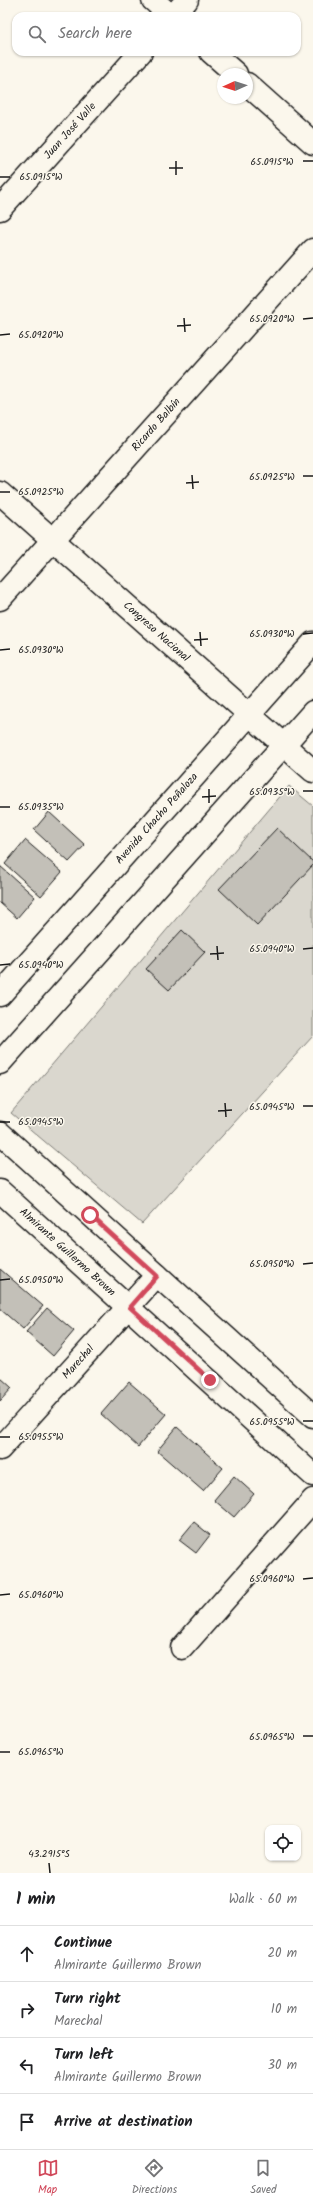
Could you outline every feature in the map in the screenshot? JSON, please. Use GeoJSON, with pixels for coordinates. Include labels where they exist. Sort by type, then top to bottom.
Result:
{"type":"FeatureCollection","features":[{"type":"Feature","properties":{"kind":"main road"},"geometry":{"type":"LineString","coordinates":[[153,0],[167,12]]}},
{"type":"Feature","properties":{"kind":"main road"},"geometry":{"type":"LineString","coordinates":[[176,12],[187,0]]}},
{"type":"Feature","properties":{"kind":"main road","name":"Juan José Valle"},"geometry":{"type":"LineString","coordinates":[[0,209],[136,56]]}},
{"type":"Feature","properties":{"kind":"main road"},"geometry":{"type":"LineString","coordinates":[[216,56],[229,68]]}},
{"type":"Feature","properties":{"kind":"main road"},"geometry":{"type":"LineString","coordinates":[[253,89],[313,143]]}},
{"type":"Feature","properties":{"kind":"main road","name":"Ricardo Balbín"},"geometry":{"type":"LineString","coordinates":[[0,599],[313,250]]}},
{"type":"Feature","properties":{"kind":"main road","name":"Congreso Nacional"},"geometry":{"type":"LineString","coordinates":[[0,493],[313,771]]}},
{"type":"Feature","properties":{"kind":"main road","name":"Avenida Chacho Peñaloza"},"geometry":{"type":"LineString","coordinates":[[0,994],[313,642]]}},
{"type":"Feature","properties":{"kind":"main road"},"geometry":{"type":"LineString","coordinates":[[0,1064],[313,712]]}},
{"type":"Feature","properties":{"kind":"main road"},"geometry":{"type":"LineString","coordinates":[[0,1133],[313,1416]]}},
{"type":"Feature","properties":{"kind":"main road","name":"Almirante Guillermo Brown"},"geometry":{"type":"LineString","coordinates":[[0,1191],[130,1307],[313,1475]]}},
{"type":"Feature","properties":{"kind":"main road","name":"Marechal"},"geometry":{"type":"LineString","coordinates":[[0,1449],[157,1276]]}},
{"type":"Feature","properties":{"kind":"main road"},"geometry":{"type":"LineString","coordinates":[[182,1648],[313,1500]]}},
{"type":"Feature","properties":{"kind":"shaded area"},"geometry":{"type":"Polygon","coordinates":[[[289,786],[313,806],[313,1036],[142,1224],[11,1113],[289,786]]]}},
{"type":"Feature","properties":{"kind":"building"},"geometry":{"type":"Polygon","coordinates":[[[49,812],[85,845],[69,862],[34,830],[49,812]]]}},
{"type":"Feature","properties":{"kind":"building"},"geometry":{"type":"Polygon","coordinates":[[[277,828],[313,862],[313,865],[257,925],[219,889],[277,828]]]}},
{"type":"Feature","properties":{"kind":"building"},"geometry":{"type":"Polygon","coordinates":[[[25,840],[62,872],[41,896],[5,864],[25,840]]]}},
{"type":"Feature","properties":{"kind":"building"},"geometry":{"type":"Polygon","coordinates":[[[0,866],[35,897],[17,918],[0,903],[0,866]]]}},
{"type":"Feature","properties":{"kind":"building"},"geometry":{"type":"Polygon","coordinates":[[[182,930],[205,952],[169,990],[146,969],[182,930]]]}},
{"type":"Feature","properties":{"kind":"building"},"geometry":{"type":"Polygon","coordinates":[[[0,1269],[43,1306],[23,1329],[0,1309],[0,1269]]]}},
{"type":"Feature","properties":{"kind":"building"},"geometry":{"type":"Polygon","coordinates":[[[47,1308],[74,1331],[53,1356],[26,1332],[47,1308]]]}},
{"type":"Feature","properties":{"kind":"building"},"geometry":{"type":"Polygon","coordinates":[[[0,1377],[12,1388],[0,1401],[0,1377]]]}},
{"type":"Feature","properties":{"kind":"building"},"geometry":{"type":"Polygon","coordinates":[[[129,1382],[166,1414],[138,1447],[101,1414],[129,1382]]]}},
{"type":"Feature","properties":{"kind":"building"},"geometry":{"type":"Polygon","coordinates":[[[177,1427],[223,1468],[203,1491],[157,1451],[177,1427]]]}},
{"type":"Feature","properties":{"kind":"building"},"geometry":{"type":"Polygon","coordinates":[[[234,1476],[254,1494],[234,1517],[214,1500],[234,1476]]]}},
{"type":"Feature","properties":{"kind":"building"},"geometry":{"type":"Polygon","coordinates":[[[194,1522],[210,1535],[196,1553],[179,1540],[194,1522]]]}},
{"type":"Feature","properties":{"kind":"route"},"geometry":{"type":"LineString","coordinates":[[90,1215],[157,1276],[130,1307],[210,1380]]}}]}
